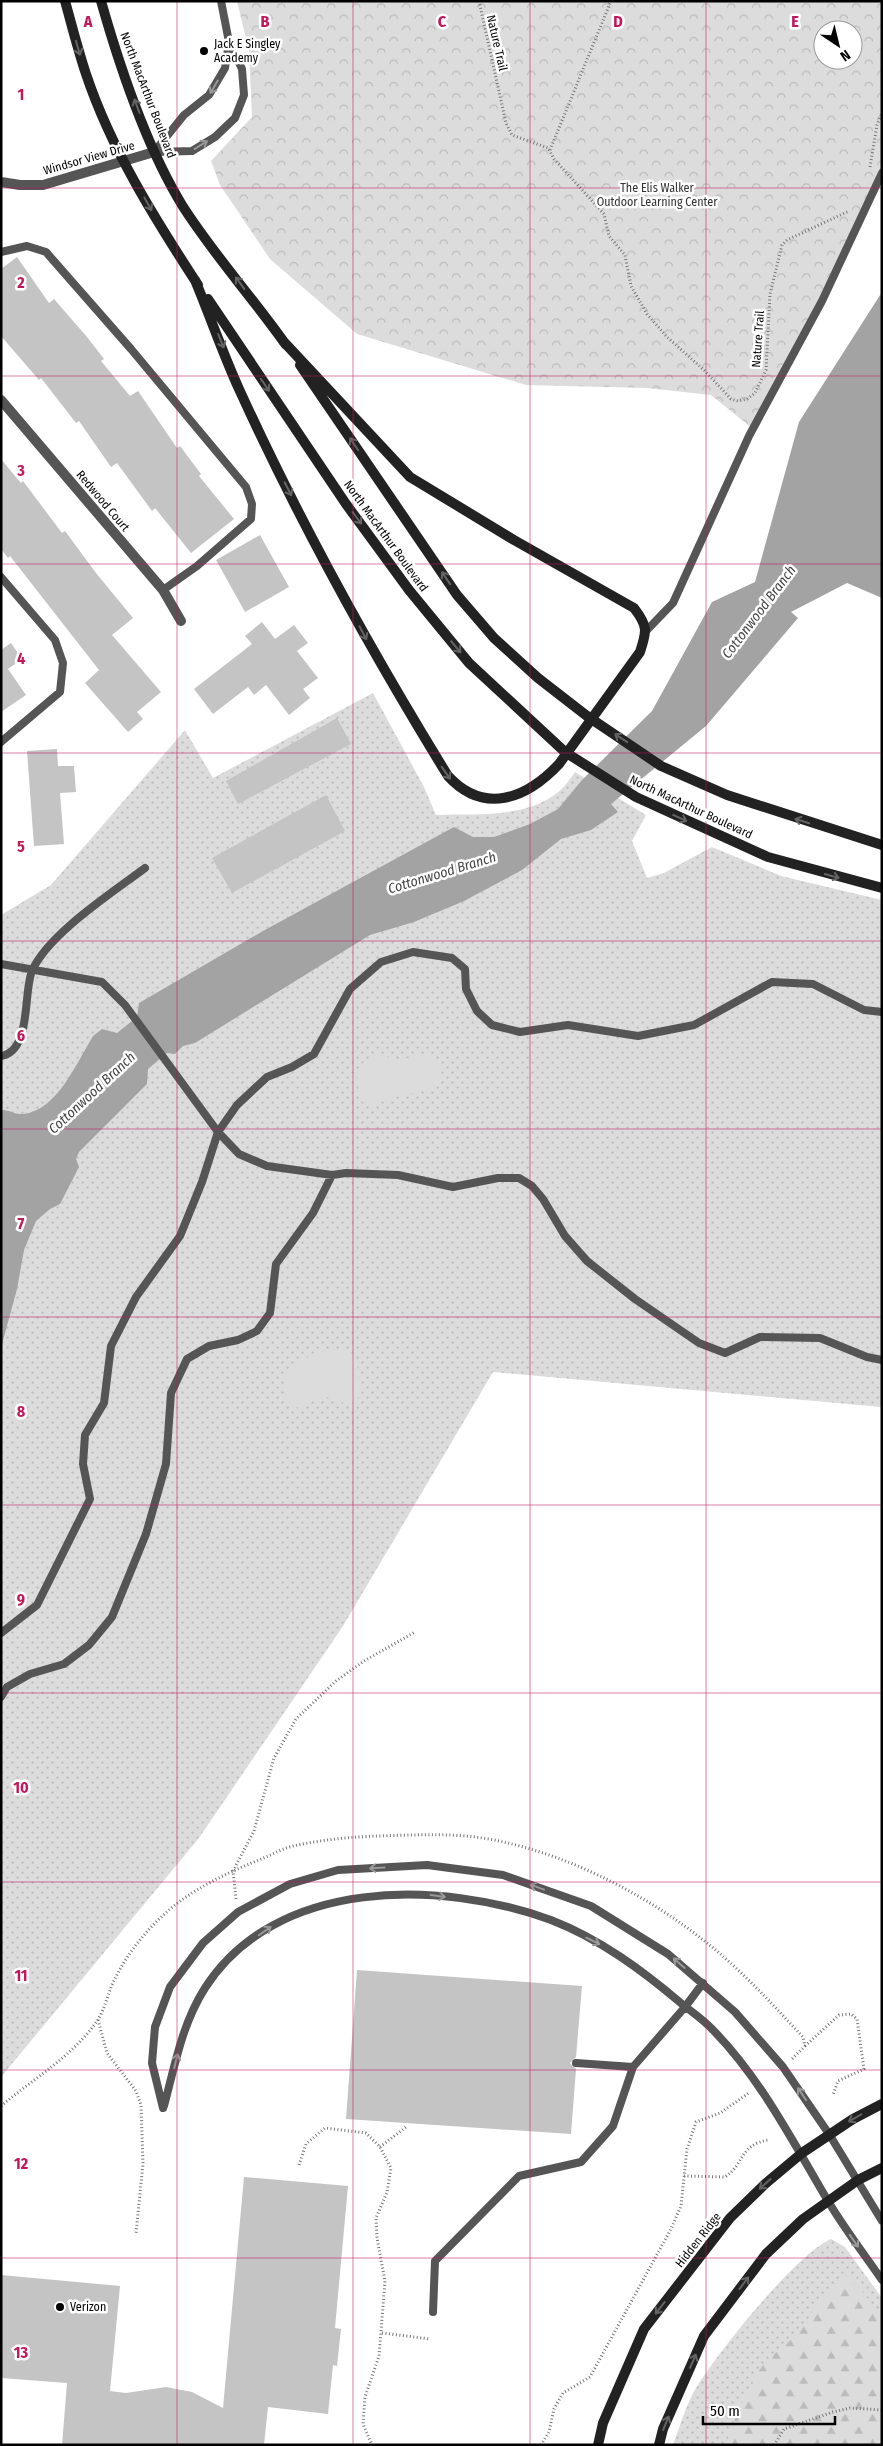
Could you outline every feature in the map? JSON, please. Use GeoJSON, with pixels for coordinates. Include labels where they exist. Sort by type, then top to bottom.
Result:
{"type":"FeatureCollection","features":[{"type":"Feature","properties":{"kind":"main road","name":"North MacArthur Boulevard"},"geometry":{"type":"LineString","coordinates":[[65,1],[86,76],[124,162],[155,218],[346,504],[409,590],[470,663],[520,712],[565,752],[636,797],[768,857],[882,888]]}},
{"type":"Feature","properties":{"kind":"main road","name":"North MacArthur Boulevard"},"geometry":{"type":"LineString","coordinates":[[102,1],[112,38],[154,152],[183,205],[283,341],[457,595],[494,638],[538,678],[587,716],[661,766],[736,798],[882,846]]}},
{"type":"Feature","properties":{"kind":"main road"},"geometry":{"type":"LineString","coordinates":[[195,280],[238,388],[326,564],[374,654],[448,776],[460,789],[472,796],[486,798],[506,797],[527,791],[545,780],[559,764],[640,652],[646,631],[643,619],[634,608],[514,540],[410,476],[283,341]]}},
{"type":"Feature","properties":{"kind":"main road","name":"Hidden Ridge"},"geometry":{"type":"LineString","coordinates":[[598,2445],[603,2423],[644,2329],[730,2218],[765,2184],[802,2153],[829,2134],[882,2104]]}},
{"type":"Feature","properties":{"kind":"main road"},"geometry":{"type":"LineString","coordinates":[[659,2445],[663,2429],[704,2336],[766,2254],[804,2219],[828,2201],[858,2180],[882,2168]]}},
{"type":"Feature","properties":{"kind":"street","name":"Windsor View Drive"},"geometry":{"type":"LineString","coordinates":[[1,182],[20,186],[44,185],[154,152]]}},
{"type":"Feature","properties":{"kind":"street","name":"Redwood Court"},"geometry":{"type":"LineString","coordinates":[[1,400],[163,590],[182,621]]}},
{"type":"Feature","properties":{"kind":"lane"},"geometry":{"type":"LineString","coordinates":[[154,152],[192,151],[215,137],[235,118],[244,95],[242,69],[229,42],[221,1]]}},
{"type":"Feature","properties":{"kind":"lane"},"geometry":{"type":"LineString","coordinates":[[154,152],[184,115],[209,95],[225,68],[229,42]]}},
{"type":"Feature","properties":{"kind":"lane"},"geometry":{"type":"LineString","coordinates":[[646,631],[673,603],[749,436],[822,301],[882,173]]}},
{"type":"Feature","properties":{"kind":"lane"},"geometry":{"type":"LineString","coordinates":[[1,252],[27,246],[46,252],[118,333],[246,487],[252,504],[251,518],[197,566],[163,590]]}},
{"type":"Feature","properties":{"kind":"lane"},"geometry":{"type":"LineString","coordinates":[[1,577],[55,640],[63,663],[60,692],[1,742]]}},
{"type":"Feature","properties":{"kind":"lane"},"geometry":{"type":"LineString","coordinates":[[1,1056],[6,1055],[19,1043],[31,971],[50,944],[144,868]]}},
{"type":"Feature","properties":{"kind":"lane"},"geometry":{"type":"LineString","coordinates":[[1,1633],[37,1605],[90,1499],[83,1464],[84,1435],[104,1403],[110,1346],[136,1297],[180,1236],[202,1182],[218,1132],[237,1105],[267,1077],[292,1067],[314,1054],[350,989],[381,962],[413,952],[452,958],[465,969],[466,989],[476,1011],[492,1025],[520,1032],[568,1025],[638,1036],[694,1025],[772,982],[813,984],[864,1010],[882,1012]]}},
{"type":"Feature","properties":{"kind":"lane"},"geometry":{"type":"LineString","coordinates":[[1,964],[31,971],[102,982],[124,1005],[218,1132],[239,1154],[267,1166],[332,1175],[346,1173],[398,1175],[453,1187],[498,1178],[519,1178],[532,1186],[543,1199],[566,1236],[587,1261],[635,1299],[700,1342],[725,1353],[760,1337],[820,1338],[867,1357],[882,1360]]}},
{"type":"Feature","properties":{"kind":"lane"},"geometry":{"type":"LineString","coordinates":[[1,1697],[7,1687],[30,1674],[64,1664],[89,1645],[112,1617],[146,1534],[166,1464],[171,1393],[187,1359],[209,1346],[238,1340],[257,1331],[270,1313],[276,1264],[312,1213],[332,1175]]}},
{"type":"Feature","properties":{"kind":"lane"},"geometry":{"type":"LineString","coordinates":[[882,2221],[829,2134],[783,2067],[735,2012],[668,1954],[591,1906],[503,1875],[427,1865],[338,1870],[290,1884],[238,1912],[202,1943],[170,1987],[155,2027],[152,2063],[163,2108],[184,2029],[206,1987],[236,1951],[275,1924],[319,1906],[375,1896],[421,1893],[485,1902],[551,1920],[610,1949],[649,1975],[713,2030],[758,2086],[802,2153],[828,2201],[882,2280]]}},
{"type":"Feature","properties":{"kind":"lane"},"geometry":{"type":"LineString","coordinates":[[433,2312],[435,2261],[520,2176],[581,2162],[613,2126],[633,2067],[686,2007],[703,1983]]}},
{"type":"Feature","properties":{"kind":"lane"},"geometry":{"type":"LineString","coordinates":[[576,2063],[633,2067]]}},
{"type":"Feature","properties":{"kind":"path","name":"Nature Trail"},"geometry":{"type":"LineString","coordinates":[[479,1],[506,123],[512,136],[543,146],[550,151],[604,214],[609,236],[625,255],[631,286],[647,314],[667,337],[705,370],[727,396],[738,401],[747,398],[755,392],[766,370],[770,294],[782,245],[787,240],[849,212],[853,207]]}},
{"type":"Feature","properties":{"kind":"path"},"geometry":{"type":"LineString","coordinates":[[550,151],[611,1]]}},
{"type":"Feature","properties":{"kind":"path"},"geometry":{"type":"LineString","coordinates":[[869,169],[877,125],[882,113]]}},
{"type":"Feature","properties":{"kind":"path"},"geometry":{"type":"LineString","coordinates":[[238,1912],[232,1871],[254,1831],[274,1758],[296,1719],[336,1681],[364,1661],[415,1632]]}},
{"type":"Feature","properties":{"kind":"path"},"geometry":{"type":"LineString","coordinates":[[1,2106],[62,2057],[98,2019],[112,1984],[130,1952],[150,1928],[176,1904],[232,1871],[292,1846],[359,1837],[445,1834],[499,1841],[554,1858],[613,1883],[713,1948],[765,1996],[803,2037],[805,2046]]}},
{"type":"Feature","properties":{"kind":"path"},"geometry":{"type":"LineString","coordinates":[[783,2067],[839,2015],[851,2014],[857,2018],[864,2069],[838,2081],[833,2095]]}},
{"type":"Feature","properties":{"kind":"path"},"geometry":{"type":"LineString","coordinates":[[98,2019],[107,2053],[136,2091],[141,2106],[143,2164],[136,2233]]}},
{"type":"Feature","properties":{"kind":"path"},"geometry":{"type":"LineString","coordinates":[[541,2445],[549,2432],[554,2409],[563,2393],[590,2377],[672,2229],[681,2206],[687,2149],[696,2122],[720,2113],[758,2086]]}},
{"type":"Feature","properties":{"kind":"path"},"geometry":{"type":"LineString","coordinates":[[380,2147],[406,2127]]}},
{"type":"Feature","properties":{"kind":"path"},"geometry":{"type":"LineString","coordinates":[[299,2165],[306,2144],[325,2128],[366,2134],[380,2147],[391,2168],[388,2192],[376,2218],[377,2238],[385,2281],[379,2356],[365,2398],[363,2424],[372,2445]]}},
{"type":"Feature","properties":{"kind":"path"},"geometry":{"type":"LineString","coordinates":[[684,2176],[725,2178],[736,2169],[748,2147],[757,2142],[768,2140]]}},
{"type":"Feature","properties":{"kind":"path"},"geometry":{"type":"LineString","coordinates":[[382,2334],[430,2339]]}},
{"type":"Feature","properties":{"kind":"path"},"geometry":{"type":"LineString","coordinates":[[774,2445],[784,2428],[832,2412],[850,2408],[882,2410]]}},
{"type":"Feature","properties":{"kind":"green space","name":"The Elis Walker Outdoor Learning Center"},"geometry":{"type":"Polygon","coordinates":[[[237,1],[882,1],[882,173],[834,277],[753,429],[711,395],[647,388],[526,385],[357,334],[270,259],[220,185],[211,161],[252,117],[249,51],[237,1]]]}},
{"type":"Feature","properties":{"kind":"green space"},"geometry":{"type":"Polygon","coordinates":[[[373,693],[424,787],[436,815],[499,813],[530,807],[557,793],[575,772],[646,815],[632,841],[647,878],[664,873],[712,847],[781,876],[882,900],[882,1407],[493,1372],[343,1626],[199,1838],[1,2077],[1,915],[51,885],[185,730],[213,778],[373,693]]]}},
{"type":"Feature","properties":{"kind":"green space"},"geometry":{"type":"Polygon","coordinates":[[[422,1054],[432,1056],[439,1067],[440,1075],[438,1081],[433,1086],[426,1090],[365,1105],[357,1082],[360,1068],[364,1062],[379,1055],[398,1059],[422,1054]]]}},
{"type":"Feature","properties":{"kind":"green space"},"geometry":{"type":"Polygon","coordinates":[[[335,1349],[349,1353],[357,1362],[360,1392],[357,1400],[349,1405],[332,1398],[321,1397],[300,1408],[292,1405],[285,1393],[287,1374],[293,1367],[308,1357],[335,1349]]]}},
{"type":"Feature","properties":{"kind":"green space"},"geometry":{"type":"Polygon","coordinates":[[[831,2239],[845,2247],[882,2298],[882,2445],[673,2445],[692,2395],[721,2352],[778,2284],[798,2264],[831,2239]]]}},
{"type":"Feature","properties":{"kind":"green space"},"geometry":{"type":"Polygon","coordinates":[[[849,2276],[882,2316],[882,2445],[726,2445],[746,2394],[761,2368],[797,2334],[825,2293],[839,2280],[849,2276]]]}},
{"type":"Feature","properties":{"kind":"water","name":"Cottonwood Branch"},"geometry":{"type":"Polygon","coordinates":[[[882,292],[882,598],[847,583],[791,612],[798,618],[706,726],[611,804],[618,812],[591,830],[561,839],[522,870],[464,901],[414,922],[370,935],[195,1043],[183,1046],[175,1054],[167,1053],[148,1069],[147,1084],[79,1152],[76,1159],[79,1167],[60,1204],[50,1209],[36,1221],[24,1250],[17,1289],[1,1348],[1,1110],[18,1114],[35,1111],[56,1095],[65,1084],[93,1036],[102,1029],[117,1033],[137,1017],[139,1003],[263,931],[454,827],[473,837],[494,837],[530,824],[558,809],[582,780],[652,711],[712,602],[755,582],[799,422],[882,292]]]}},
{"type":"Feature","properties":{"kind":"building"},"geometry":{"type":"Polygon","coordinates":[[[17,257],[49,303],[54,299],[87,337],[104,359],[101,361],[130,396],[138,391],[177,448],[180,446],[201,474],[199,476],[234,519],[191,553],[155,508],[152,511],[117,463],[111,467],[79,421],[76,423],[41,378],[39,380],[1,336],[1,269],[17,257]]]}},
{"type":"Feature","properties":{"kind":"building"},"geometry":{"type":"Polygon","coordinates":[[[1,459],[21,483],[23,481],[62,533],[65,531],[133,618],[112,635],[161,692],[137,712],[143,719],[128,732],[85,683],[99,670],[10,556],[8,558],[1,549],[1,459]]]}},
{"type":"Feature","properties":{"kind":"building"},"geometry":{"type":"Polygon","coordinates":[[[260,535],[289,587],[245,612],[216,560],[260,535]]]}},
{"type":"Feature","properties":{"kind":"building"},"geometry":{"type":"Polygon","coordinates":[[[262,622],[275,639],[294,625],[308,643],[297,651],[318,678],[303,689],[310,698],[289,715],[266,685],[254,695],[248,687],[213,714],[194,689],[252,644],[245,636],[262,622]]]}},
{"type":"Feature","properties":{"kind":"building"},"geometry":{"type":"Polygon","coordinates":[[[11,643],[22,659],[8,669],[26,695],[1,712],[1,650],[11,643]]]}},
{"type":"Feature","properties":{"kind":"building"},"geometry":{"type":"Polygon","coordinates":[[[337,718],[351,744],[238,804],[226,781],[337,718]]]}},
{"type":"Feature","properties":{"kind":"building"},"geometry":{"type":"Polygon","coordinates":[[[57,749],[58,766],[74,766],[76,792],[60,793],[64,844],[34,846],[27,751],[57,749]]]}},
{"type":"Feature","properties":{"kind":"building"},"geometry":{"type":"Polygon","coordinates":[[[326,795],[345,831],[232,893],[212,858],[326,795]]]}},
{"type":"Feature","properties":{"kind":"building"},"geometry":{"type":"Polygon","coordinates":[[[357,1970],[582,1986],[576,2057],[570,2063],[576,2069],[571,2134],[346,2119],[357,1970]]]}},
{"type":"Feature","properties":{"kind":"building","name":"Verizon"},"geometry":{"type":"Polygon","coordinates":[[[244,2177],[348,2186],[335,2328],[341,2329],[337,2366],[333,2365],[328,2414],[268,2407],[264,2445],[62,2445],[67,2383],[1,2378],[1,2275],[120,2286],[110,2391],[126,2393],[166,2387],[192,2392],[223,2408],[244,2177]]]}},
{"type":"Feature","properties":{"kind":"place","name":"Jack E Singley Academy"},"geometry":{"type":"Point","coordinates":[204,51]}},
{"type":"Feature","properties":{"kind":"place","name":"Verizon"},"geometry":{"type":"Point","coordinates":[60,2307]}}]}
